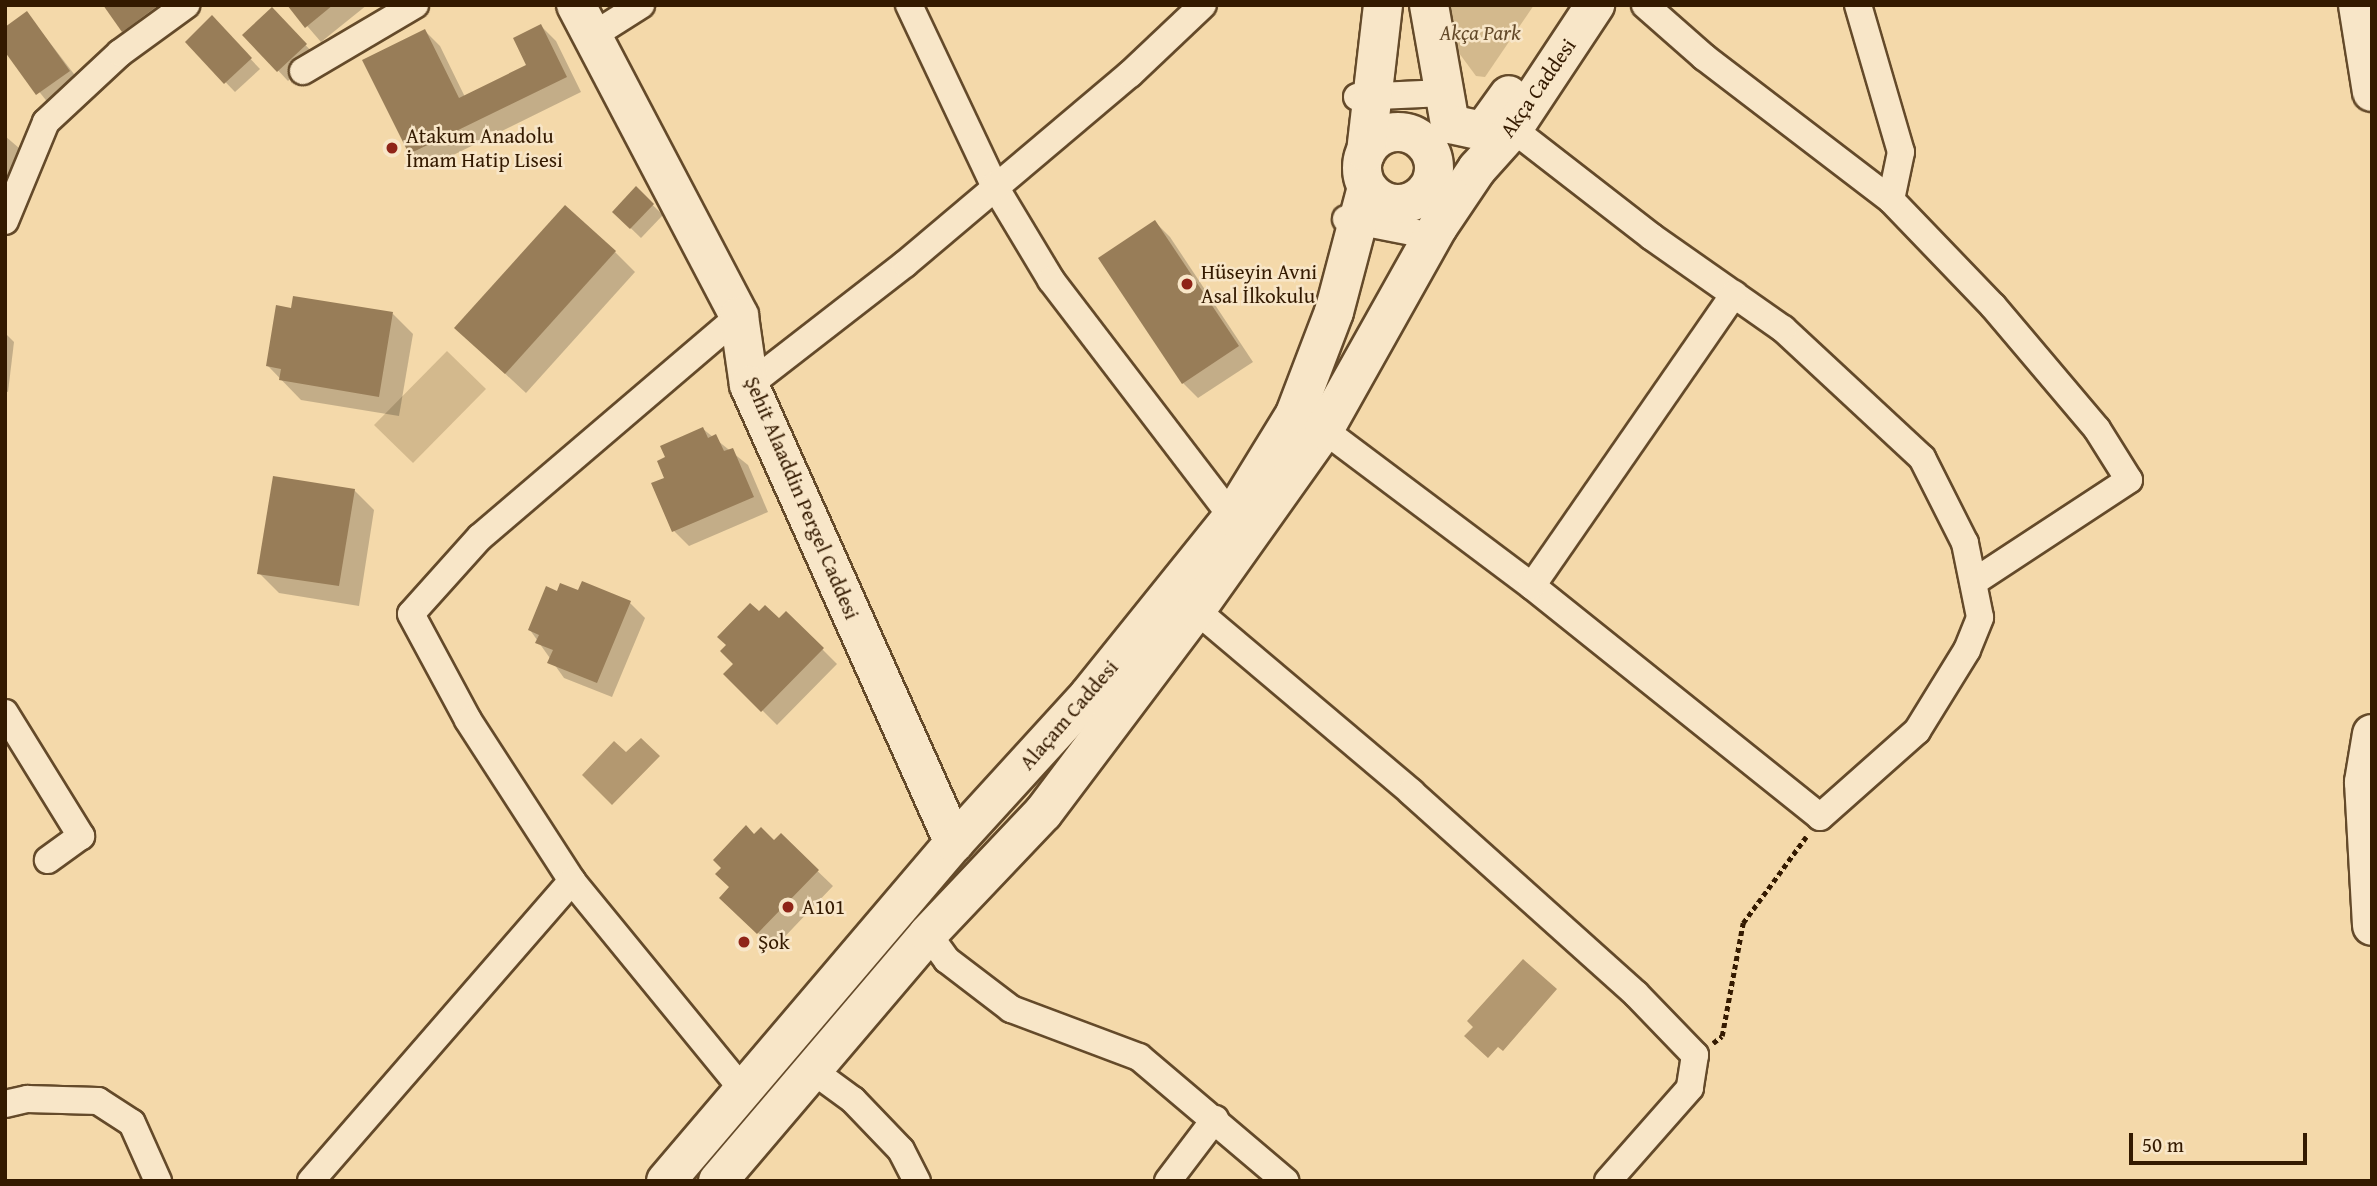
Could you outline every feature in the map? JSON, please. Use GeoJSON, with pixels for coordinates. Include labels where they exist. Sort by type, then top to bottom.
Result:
{"type":"FeatureCollection","features":[{"type":"Feature","properties":{"kind":"main road","name":"Alaçam Caddesi"},"geometry":{"type":"LineString","coordinates":[[666,1181],[954,843],[1089,695],[1232,517],[1295,414],[1334,312],[1359,195],[1365,97],[1383,5]]}},
{"type":"Feature","properties":{"kind":"main road"},"geometry":{"type":"LineString","coordinates":[[1429,5],[1438,140],[1436,232]]}},
{"type":"Feature","properties":{"kind":"main road"},"geometry":{"type":"LineString","coordinates":[[1438,140],[1420,197],[1397,204],[1374,196],[1359,195],[1382,136],[1405,132],[1416,137],[1438,140],[1483,131],[1525,87],[1572,5]]}},
{"type":"Feature","properties":{"kind":"main road","name":"Akça Caddesi"},"geometry":{"type":"LineString","coordinates":[[1436,232],[1477,169],[1513,129],[1525,87],[1595,5]]}},
{"type":"Feature","properties":{"kind":"main road"},"geometry":{"type":"LineString","coordinates":[[2358,5],[2372,92]]}},
{"type":"Feature","properties":{"kind":"main road","name":"Şehit Alaaddin Pergel Caddesi"},"geometry":{"type":"LineString","coordinates":[[584,21],[739,316],[749,385],[954,843]]}},
{"type":"Feature","properties":{"kind":"main road","name":"Alaçam Caddesi"},"geometry":{"type":"LineString","coordinates":[[718,1181],[928,934],[1043,813],[1196,610],[1324,430],[1436,232]]}},
{"type":"Feature","properties":{"kind":"main road"},"geometry":{"type":"LineString","coordinates":[[2372,734],[2364,782],[2372,926]]}},
{"type":"Feature","properties":{"kind":"street"},"geometry":{"type":"LineString","coordinates":[[5,221],[46,122],[120,54],[186,5]]}},
{"type":"Feature","properties":{"kind":"street"},"geometry":{"type":"LineString","coordinates":[[303,71],[415,5]]}},
{"type":"Feature","properties":{"kind":"street"},"geometry":{"type":"LineString","coordinates":[[584,21],[641,5]]}},
{"type":"Feature","properties":{"kind":"street"},"geometry":{"type":"LineString","coordinates":[[909,5],[994,185],[1051,281],[1232,517]]}},
{"type":"Feature","properties":{"kind":"street"},"geometry":{"type":"LineString","coordinates":[[749,385],[875,289],[994,185],[1130,74],[1203,5]]}},
{"type":"Feature","properties":{"kind":"street"},"geometry":{"type":"LineString","coordinates":[[1645,5],[1704,57],[1891,200],[1993,306],[2097,429],[2129,480],[1974,582]]}},
{"type":"Feature","properties":{"kind":"street"},"geometry":{"type":"LineString","coordinates":[[1858,5],[1901,152],[1891,200]]}},
{"type":"Feature","properties":{"kind":"street"},"geometry":{"type":"LineString","coordinates":[[1365,97],[1438,140]]}},
{"type":"Feature","properties":{"kind":"street"},"geometry":{"type":"LineString","coordinates":[[1324,430],[1532,586],[1820,817],[1917,731],[1967,650],[1980,617],[1965,543],[1922,458],[1841,379],[1734,294],[1513,129]]}},
{"type":"Feature","properties":{"kind":"street"},"geometry":{"type":"LineString","coordinates":[[1359,195],[1436,232]]}},
{"type":"Feature","properties":{"kind":"street"},"geometry":{"type":"LineString","coordinates":[[1532,586],[1734,294]]}},
{"type":"Feature","properties":{"kind":"street"},"geometry":{"type":"LineString","coordinates":[[739,316],[480,537],[411,614],[468,720],[572,881],[744,1091]]}},
{"type":"Feature","properties":{"kind":"street"},"geometry":{"type":"LineString","coordinates":[[1196,610],[1411,792],[1636,994],[1695,1055],[1690,1088],[1608,1181]]}},
{"type":"Feature","properties":{"kind":"street"},"geometry":{"type":"LineString","coordinates":[[5,713],[81,836],[48,860]]}},
{"type":"Feature","properties":{"kind":"street"},"geometry":{"type":"LineString","coordinates":[[311,1181],[572,881]]}},
{"type":"Feature","properties":{"kind":"street"},"geometry":{"type":"LineString","coordinates":[[928,934],[947,960],[1011,1009],[1139,1057],[1285,1181]]}},
{"type":"Feature","properties":{"kind":"street"},"geometry":{"type":"LineString","coordinates":[[812,1070],[853,1101],[901,1150],[917,1181]]}},
{"type":"Feature","properties":{"kind":"street"},"geometry":{"type":"LineString","coordinates":[[5,1104],[27,1099],[98,1101],[132,1123],[158,1181]]}},
{"type":"Feature","properties":{"kind":"street"},"geometry":{"type":"LineString","coordinates":[[1168,1181],[1215,1119]]}},
{"type":"Feature","properties":{"kind":"path"},"geometry":{"type":"LineString","coordinates":[[1695,1055],[1722,1036],[1743,923],[1820,817]]}},
{"type":"Feature","properties":{"kind":"green space","name":"Akça Park"},"geometry":{"type":"Polygon","coordinates":[[[1439,5],[1534,5],[1485,77],[1476,76],[1456,49],[1439,5]]]}},
{"type":"Feature","properties":{"kind":"green space"},"geometry":{"type":"Polygon","coordinates":[[[447,351],[486,389],[413,463],[374,425],[447,351]]]}},
{"type":"Feature","properties":{"kind":"shaded area"},"geometry":{"type":"Polygon","coordinates":[[[641,738],[660,756],[612,805],[582,775],[614,741],[626,752],[641,738]]]}},
{"type":"Feature","properties":{"kind":"shaded area"},"geometry":{"type":"Polygon","coordinates":[[[1523,959],[1557,989],[1503,1051],[1498,1047],[1488,1058],[1464,1036],[1473,1027],[1467,1021],[1523,959]]]}},
{"type":"Feature","properties":{"kind":"building"},"geometry":{"type":"Polygon","coordinates":[[[103,5],[154,5],[156,7],[122,32],[103,5]]]}},
{"type":"Feature","properties":{"kind":"building"},"geometry":{"type":"Polygon","coordinates":[[[287,5],[333,5],[305,28],[287,5]]]}},
{"type":"Feature","properties":{"kind":"building"},"geometry":{"type":"Polygon","coordinates":[[[272,7],[307,44],[277,72],[242,35],[272,7]]]}},
{"type":"Feature","properties":{"kind":"building"},"geometry":{"type":"Polygon","coordinates":[[[27,11],[70,71],[36,95],[5,52],[5,27],[27,11]]]}},
{"type":"Feature","properties":{"kind":"building"},"geometry":{"type":"Polygon","coordinates":[[[212,15],[252,58],[224,84],[185,42],[212,15]]]}},
{"type":"Feature","properties":{"kind":"building"},"geometry":{"type":"Polygon","coordinates":[[[541,24],[567,77],[409,154],[362,60],[425,29],[459,98],[526,65],[513,38],[541,24]]]}},
{"type":"Feature","properties":{"kind":"building"},"geometry":{"type":"Polygon","coordinates":[[[636,186],[654,204],[630,229],[612,212],[636,186]]]}},
{"type":"Feature","properties":{"kind":"building"},"geometry":{"type":"Polygon","coordinates":[[[565,205],[616,251],[505,374],[454,328],[565,205]]]}},
{"type":"Feature","properties":{"kind":"building"},"geometry":{"type":"Polygon","coordinates":[[[1155,220],[1239,346],[1182,384],[1098,258],[1155,220]]]}},
{"type":"Feature","properties":{"kind":"building"},"geometry":{"type":"Polygon","coordinates":[[[293,296],[393,312],[379,397],[279,380],[281,369],[266,366],[276,305],[291,308],[293,296]]]}},
{"type":"Feature","properties":{"kind":"building"},"geometry":{"type":"Polygon","coordinates":[[[703,427],[708,438],[716,434],[724,451],[733,448],[754,497],[672,532],[651,483],[664,478],[657,461],[665,457],[660,446],[703,427]]]}},
{"type":"Feature","properties":{"kind":"building"},"geometry":{"type":"Polygon","coordinates":[[[273,476],[355,489],[339,586],[257,574],[273,476]]]}},
{"type":"Feature","properties":{"kind":"building"},"geometry":{"type":"Polygon","coordinates":[[[582,581],[631,601],[597,683],[547,663],[553,650],[535,643],[539,635],[528,630],[546,586],[557,591],[560,583],[578,590],[582,581]]]}},
{"type":"Feature","properties":{"kind":"building"},"geometry":{"type":"Polygon","coordinates":[[[750,603],[759,611],[765,605],[779,618],[786,611],[824,648],[761,712],[723,674],[733,664],[720,651],[726,645],[717,637],[750,603]]]}},
{"type":"Feature","properties":{"kind":"building"},"geometry":{"type":"Polygon","coordinates":[[[746,825],[754,834],[761,827],[774,840],[781,833],[819,870],[757,934],[719,898],[729,887],[715,874],[721,868],[713,860],[746,825]]]}},
{"type":"Feature","properties":{"kind":"place","name":"Atakum Anadolu İmam Hatip Lisesi"},"geometry":{"type":"Point","coordinates":[392,148]}},
{"type":"Feature","properties":{"kind":"place","name":"Hüseyin Avni Asal İlkokulu"},"geometry":{"type":"Point","coordinates":[1187,284]}},
{"type":"Feature","properties":{"kind":"place","name":"A101"},"geometry":{"type":"Point","coordinates":[788,907]}},
{"type":"Feature","properties":{"kind":"place","name":"Şok"},"geometry":{"type":"Point","coordinates":[744,942]}}]}
